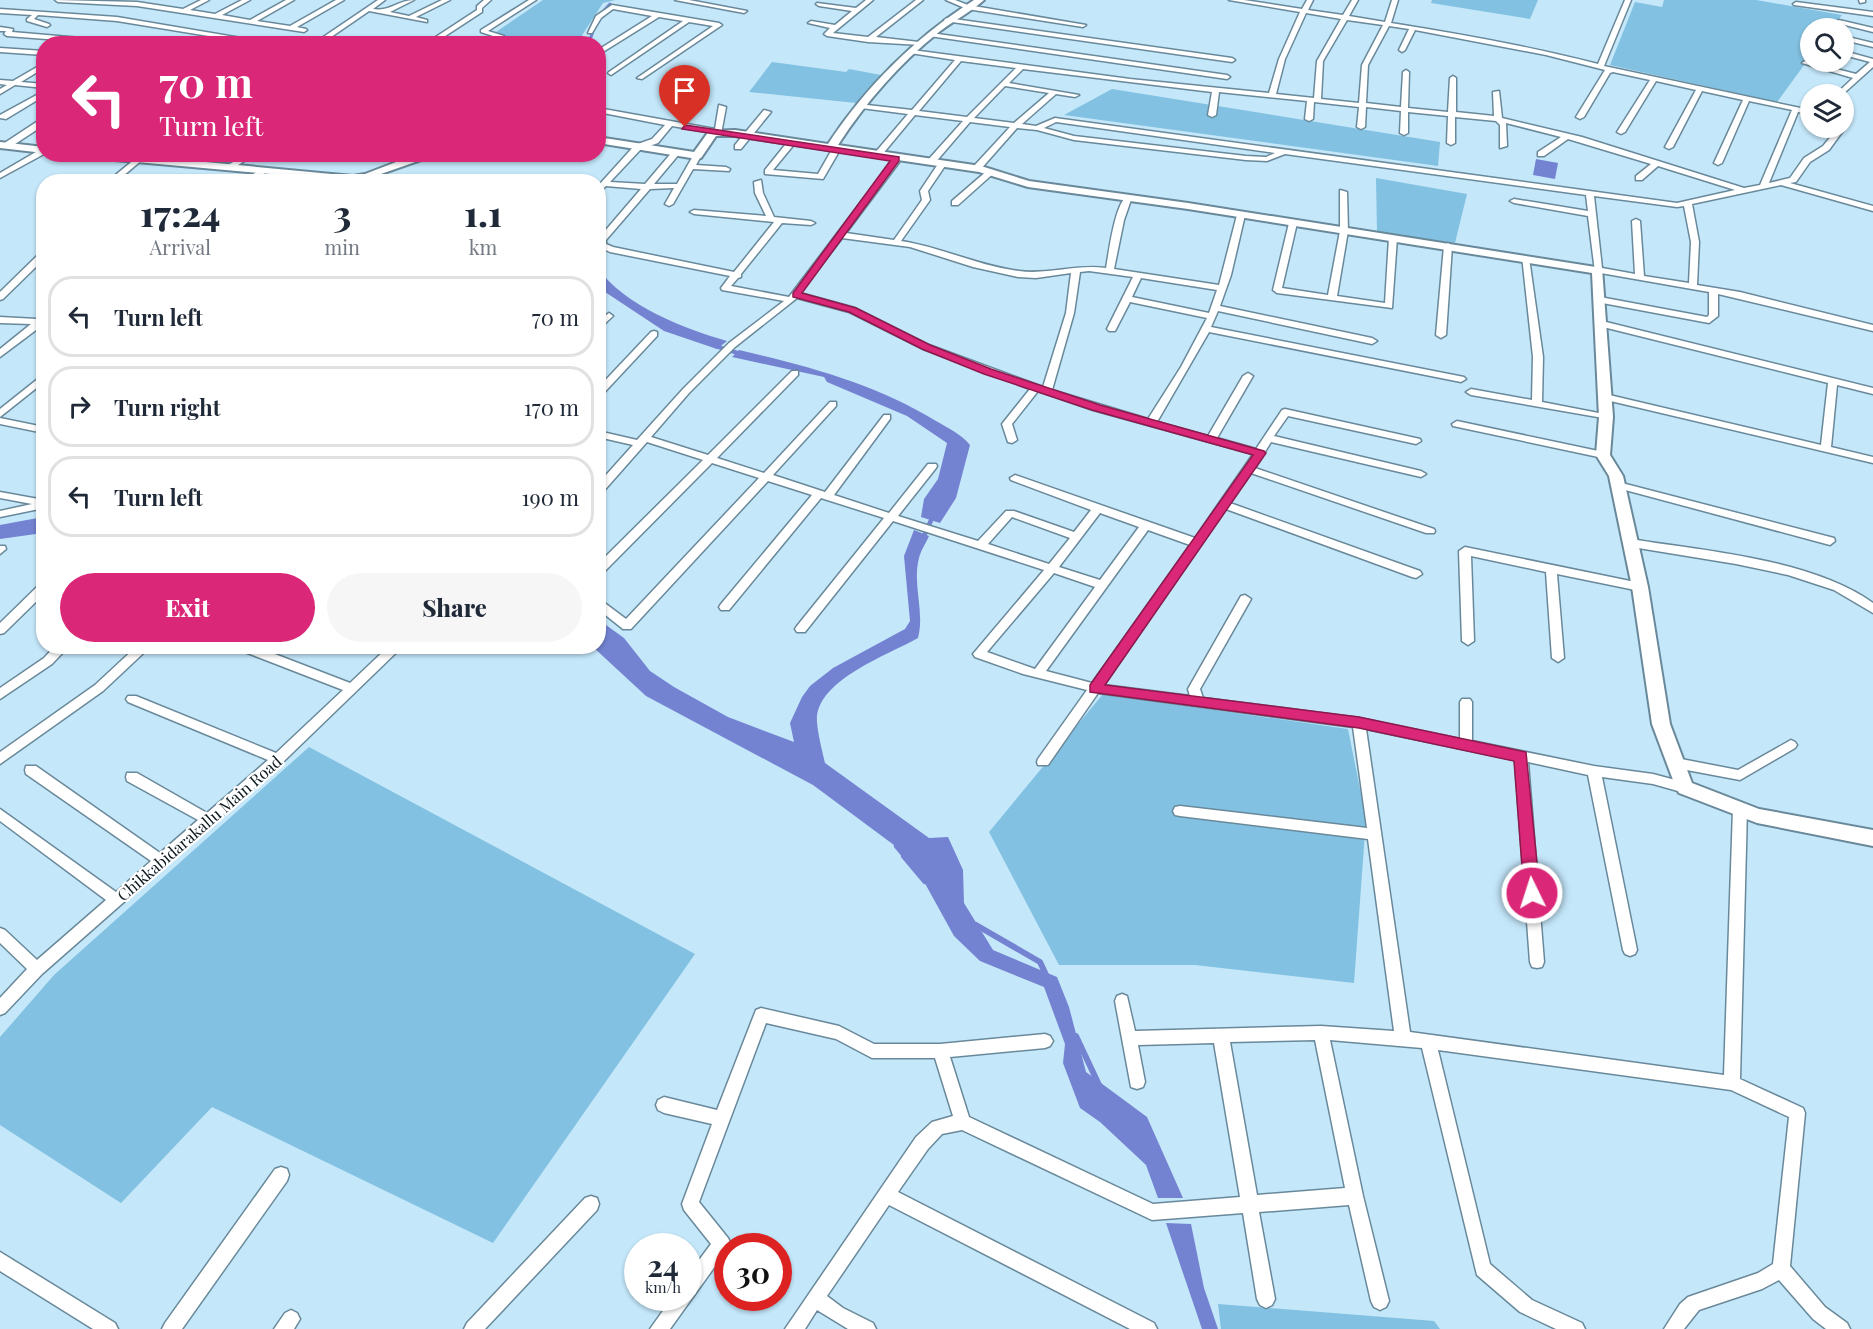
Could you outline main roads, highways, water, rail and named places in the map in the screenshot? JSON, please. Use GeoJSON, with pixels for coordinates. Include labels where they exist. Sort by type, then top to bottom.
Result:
{"type":"FeatureCollection","features":[{"type":"Feature","properties":{"kind":"water"},"geometry":{"type":"Polygon","coordinates":[[[1536,159],[1558,163],[1555,179],[1533,175],[1536,159]]]}},
{"type":"Feature","properties":{"kind":"water"},"geometry":{"type":"Polygon","coordinates":[[[606,277],[623,293],[656,314],[693,330],[727,341],[717,349],[664,331],[606,293],[606,277]]]}},
{"type":"Feature","properties":{"kind":"water"},"geometry":{"type":"Polygon","coordinates":[[[739,350],[816,370],[865,386],[913,408],[963,438],[970,445],[956,498],[940,523],[921,517],[924,499],[938,479],[947,443],[907,416],[827,382],[824,377],[732,357],[739,350]]]}},
{"type":"Feature","properties":{"kind":"water"},"geometry":{"type":"Polygon","coordinates":[[[36,518],[36,534],[0,539],[0,525],[36,518]]]}},
{"type":"Feature","properties":{"kind":"water"},"geometry":{"type":"Polygon","coordinates":[[[914,530],[929,536],[917,568],[920,618],[918,638],[855,671],[827,694],[819,707],[817,722],[825,763],[929,838],[948,837],[963,870],[964,903],[993,950],[1057,977],[1069,1007],[1086,1072],[1147,1117],[1183,1198],[1158,1198],[1146,1165],[1100,1122],[1080,1108],[1063,1063],[1065,1044],[1044,987],[980,961],[954,936],[922,878],[898,848],[813,785],[646,696],[601,654],[606,654],[606,625],[624,638],[650,671],[674,687],[728,717],[794,742],[790,723],[802,697],[810,686],[833,668],[905,629],[910,621],[904,556],[914,530]]]}},
{"type":"Feature","properties":{"kind":"water"},"geometry":{"type":"Polygon","coordinates":[[[1166,1223],[1191,1224],[1204,1288],[1218,1329],[1202,1329],[1166,1223]]]}},
{"type":"Feature","properties":{"kind":"waterway"},"geometry":{"type":"LineString","coordinates":[[598,17],[610,4]]}},
{"type":"Feature","properties":{"kind":"waterway"},"geometry":{"type":"LineString","coordinates":[[591,36],[594,28]]}},
{"type":"Feature","properties":{"kind":"waterway"},"geometry":{"type":"LineString","coordinates":[[715,346],[741,354]]}},
{"type":"Feature","properties":{"kind":"waterway"},"geometry":{"type":"LineString","coordinates":[[923,538],[933,516]]}},
{"type":"Feature","properties":{"kind":"waterway"},"geometry":{"type":"LineString","coordinates":[[896,846],[906,858]]}},
{"type":"Feature","properties":{"kind":"waterway"},"geometry":{"type":"LineString","coordinates":[[904,856],[925,881]]}},
{"type":"Feature","properties":{"kind":"waterway"},"geometry":{"type":"LineString","coordinates":[[976,925],[1040,962],[1047,977]]}},
{"type":"Feature","properties":{"kind":"waterway"},"geometry":{"type":"LineString","coordinates":[[1076,1036],[1099,1085]]}}]}
